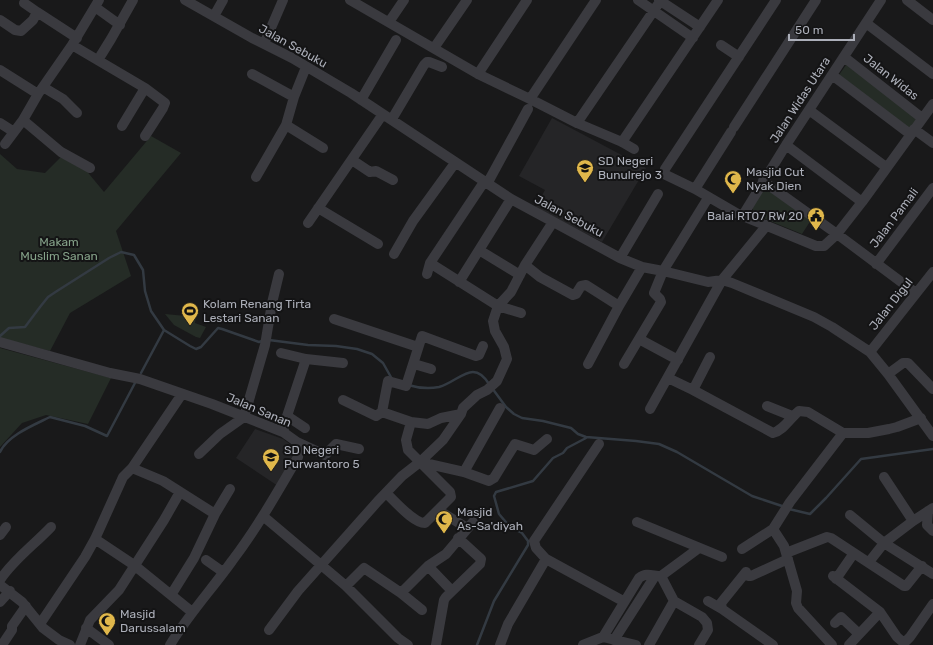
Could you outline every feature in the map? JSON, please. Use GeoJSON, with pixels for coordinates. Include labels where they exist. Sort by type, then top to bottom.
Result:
{"type":"FeatureCollection","features":[{"type":"Feature","properties":{"kind":"street"},"geometry":{"type":"LineString","coordinates":[[98,60],[120,25],[133,0]]}},
{"type":"Feature","properties":{"kind":"street","name":"Jalan Sebuku"},"geometry":{"type":"LineString","coordinates":[[185,0],[351,93],[511,199],[620,258],[642,268],[663,271],[708,282],[722,280],[732,283],[814,317],[832,327],[870,352],[933,436]]}},
{"type":"Feature","properties":{"kind":"street"},"geometry":{"type":"LineString","coordinates":[[214,16],[223,0]]}},
{"type":"Feature","properties":{"kind":"street"},"geometry":{"type":"LineString","coordinates":[[264,44],[282,0]]}},
{"type":"Feature","properties":{"kind":"street"},"geometry":{"type":"LineString","coordinates":[[350,0],[529,104],[622,142],[634,149]]}},
{"type":"Feature","properties":{"kind":"street"},"geometry":{"type":"LineString","coordinates":[[389,22],[404,0]]}},
{"type":"Feature","properties":{"kind":"street"},"geometry":{"type":"LineString","coordinates":[[434,48],[467,0]]}},
{"type":"Feature","properties":{"kind":"street"},"geometry":{"type":"LineString","coordinates":[[478,74],[527,0]]}},
{"type":"Feature","properties":{"kind":"street"},"geometry":{"type":"LineString","coordinates":[[427,274],[430,264],[486,183],[529,104],[596,0]]}},
{"type":"Feature","properties":{"kind":"street"},"geometry":{"type":"LineString","coordinates":[[638,0],[693,38]]}},
{"type":"Feature","properties":{"kind":"street"},"geometry":{"type":"LineString","coordinates":[[577,123],[660,0],[700,27]]}},
{"type":"Feature","properties":{"kind":"street"},"geometry":{"type":"LineString","coordinates":[[622,142],[718,0]]}},
{"type":"Feature","properties":{"kind":"street"},"geometry":{"type":"LineString","coordinates":[[650,409],[722,280],[767,225],[738,214],[695,189],[666,175],[664,172],[776,0]]}},
{"type":"Feature","properties":{"kind":"street"},"geometry":{"type":"LineString","coordinates":[[695,189],[816,0]]}},
{"type":"Feature","properties":{"kind":"street","name":"Jalan Widas Utara"},"geometry":{"type":"LineString","coordinates":[[743,215],[786,145],[881,0]]}},
{"type":"Feature","properties":{"kind":"street"},"geometry":{"type":"LineString","coordinates":[[907,0],[933,20]]}},
{"type":"Feature","properties":{"kind":"street"},"geometry":{"type":"LineString","coordinates":[[24,3],[98,60],[145,88],[165,103],[145,136]]}},
{"type":"Feature","properties":{"kind":"street"},"geometry":{"type":"LineString","coordinates":[[5,144],[23,120],[40,91],[97,4],[120,25]]}},
{"type":"Feature","properties":{"kind":"street"},"geometry":{"type":"LineString","coordinates":[[0,20],[15,30],[21,31],[32,20],[37,12]]}},
{"type":"Feature","properties":{"kind":"street"},"geometry":{"type":"LineString","coordinates":[[866,22],[933,74]]}},
{"type":"Feature","properties":{"kind":"street"},"geometry":{"type":"LineString","coordinates":[[361,100],[396,40]]}},
{"type":"Feature","properties":{"kind":"street"},"geometry":{"type":"LineString","coordinates":[[721,45],[739,57]]}},
{"type":"Feature","properties":{"kind":"street","name":"Jalan Widas"},"geometry":{"type":"LineString","coordinates":[[844,57],[922,118]]}},
{"type":"Feature","properties":{"kind":"street"},"geometry":{"type":"LineString","coordinates":[[308,223],[352,160],[388,117],[424,65],[429,62],[442,67]]}},
{"type":"Feature","properties":{"kind":"street"},"geometry":{"type":"LineString","coordinates":[[256,177],[286,125],[294,97],[306,67]]}},
{"type":"Feature","properties":{"kind":"street"},"geometry":{"type":"LineString","coordinates":[[0,70],[40,91],[62,99],[77,113]]}},
{"type":"Feature","properties":{"kind":"street"},"geometry":{"type":"LineString","coordinates":[[252,74],[294,97]]}},
{"type":"Feature","properties":{"kind":"street"},"geometry":{"type":"LineString","coordinates":[[832,75],[912,132],[933,143]]}},
{"type":"Feature","properties":{"kind":"street"},"geometry":{"type":"LineString","coordinates":[[122,126],[145,88]]}},
{"type":"Feature","properties":{"kind":"street","name":"Jalan Widas"},"geometry":{"type":"LineString","coordinates":[[767,225],[819,247],[824,246],[837,234],[862,202],[933,104]]}},
{"type":"Feature","properties":{"kind":"street"},"geometry":{"type":"LineString","coordinates":[[809,110],[886,167]]}},
{"type":"Feature","properties":{"kind":"street"},"geometry":{"type":"LineString","coordinates":[[23,120],[61,152],[90,168]]}},
{"type":"Feature","properties":{"kind":"street"},"geometry":{"type":"LineString","coordinates":[[0,123],[14,132]]}},
{"type":"Feature","properties":{"kind":"street"},"geometry":{"type":"LineString","coordinates":[[286,125],[323,148]]}},
{"type":"Feature","properties":{"kind":"street"},"geometry":{"type":"LineString","coordinates":[[786,145],[862,202]]}},
{"type":"Feature","properties":{"kind":"street"},"geometry":{"type":"LineString","coordinates":[[352,160],[370,172],[376,171],[393,180]]}},
{"type":"Feature","properties":{"kind":"street"},"geometry":{"type":"LineString","coordinates":[[394,254],[413,220],[456,162]]}},
{"type":"Feature","properties":{"kind":"street"},"geometry":{"type":"LineString","coordinates":[[763,182],[837,234],[916,294]]}},
{"type":"Feature","properties":{"kind":"street","name":"Jalan Pamali"},"geometry":{"type":"LineString","coordinates":[[876,264],[933,188]]}},
{"type":"Feature","properties":{"kind":"street"},"geometry":{"type":"LineString","coordinates":[[620,258],[658,194]]}},
{"type":"Feature","properties":{"kind":"street"},"geometry":{"type":"LineString","coordinates":[[624,364],[661,302],[654,293],[663,271],[708,198]]}},
{"type":"Feature","properties":{"kind":"street"},"geometry":{"type":"LineString","coordinates":[[458,282],[511,199]]}},
{"type":"Feature","properties":{"kind":"street"},"geometry":{"type":"LineString","coordinates":[[318,208],[378,244]]}},
{"type":"Feature","properties":{"kind":"street"},"geometry":{"type":"LineString","coordinates":[[269,630],[298,591],[386,493],[402,476],[420,462],[443,440],[461,414],[463,408],[477,395],[487,390],[497,381],[507,359],[504,347],[493,326],[493,321],[498,306],[511,292],[522,270],[553,222]]}},
{"type":"Feature","properties":{"kind":"street"},"geometry":{"type":"LineString","coordinates":[[479,250],[540,277],[573,295],[576,294],[581,286],[586,285],[619,306]]}},
{"type":"Feature","properties":{"kind":"street"},"geometry":{"type":"LineString","coordinates":[[430,264],[498,306],[521,313]]}},
{"type":"Feature","properties":{"kind":"street"},"geometry":{"type":"LineString","coordinates":[[588,364],[619,306],[642,268]]}},
{"type":"Feature","properties":{"kind":"street","name":"Jalan Digul"},"geometry":{"type":"LineString","coordinates":[[870,352],[916,294],[929,283],[933,272]]}},
{"type":"Feature","properties":{"kind":"street"},"geometry":{"type":"LineString","coordinates":[[199,454],[220,434],[244,417],[266,341],[272,303],[279,274]]}},
{"type":"Feature","properties":{"kind":"street"},"geometry":{"type":"LineString","coordinates":[[334,319],[418,347]]}},
{"type":"Feature","properties":{"kind":"street"},"geometry":{"type":"LineString","coordinates":[[343,400],[376,416],[382,412],[388,381],[406,386],[421,337],[424,336],[476,356],[479,355],[483,346]]}},
{"type":"Feature","properties":{"kind":"street"},"geometry":{"type":"LineString","coordinates":[[639,339],[678,360]]}},
{"type":"Feature","properties":{"kind":"street","name":"Jalan Sanan"},"geometry":{"type":"LineString","coordinates":[[0,342],[110,373],[140,379],[283,432],[297,442],[299,450],[298,457],[263,516],[192,612],[170,645]]}},
{"type":"Feature","properties":{"kind":"street"},"geometry":{"type":"LineString","coordinates":[[281,353],[306,359],[343,363]]}},
{"type":"Feature","properties":{"kind":"street"},"geometry":{"type":"LineString","coordinates":[[693,390],[710,357]]}},
{"type":"Feature","properties":{"kind":"street"},"geometry":{"type":"LineString","coordinates":[[283,432],[306,359]]}},
{"type":"Feature","properties":{"kind":"street"},"geometry":{"type":"LineString","coordinates":[[888,374],[904,363],[908,363],[933,389]]}},
{"type":"Feature","properties":{"kind":"street"},"geometry":{"type":"LineString","coordinates":[[412,368],[431,369]]}},
{"type":"Feature","properties":{"kind":"street"},"geometry":{"type":"LineString","coordinates":[[668,378],[773,433],[778,432],[783,428],[792,416],[799,411],[808,412],[844,433],[868,433],[889,429],[921,418]]}},
{"type":"Feature","properties":{"kind":"street"},"geometry":{"type":"LineString","coordinates":[[40,624],[67,586],[95,539],[123,477],[132,468],[182,394]]}},
{"type":"Feature","properties":{"kind":"street"},"geometry":{"type":"LineString","coordinates":[[766,406],[792,416]]}},
{"type":"Feature","properties":{"kind":"street"},"geometry":{"type":"LineString","coordinates":[[464,472],[500,408]]}},
{"type":"Feature","properties":{"kind":"street"},"geometry":{"type":"LineString","coordinates":[[382,412],[411,422],[428,424],[441,418],[461,414]]}},
{"type":"Feature","properties":{"kind":"street"},"geometry":{"type":"LineString","coordinates":[[287,416],[305,428]]}},
{"type":"Feature","properties":{"kind":"street"},"geometry":{"type":"LineString","coordinates":[[386,493],[409,515],[425,523],[448,500],[451,494],[408,450],[406,440],[411,422]]}},
{"type":"Feature","properties":{"kind":"street"},"geometry":{"type":"LineString","coordinates":[[742,549],[773,529],[790,502],[844,433]]}},
{"type":"Feature","properties":{"kind":"street"},"geometry":{"type":"LineString","coordinates":[[420,462],[464,472],[487,481],[491,481],[515,444],[534,450],[547,440]]}},
{"type":"Feature","properties":{"kind":"street"},"geometry":{"type":"LineString","coordinates":[[297,442],[322,455],[326,455],[336,444],[359,449]]}},
{"type":"Feature","properties":{"kind":"street"},"geometry":{"type":"LineString","coordinates":[[599,444],[534,541],[536,548],[546,559],[624,602]]}},
{"type":"Feature","properties":{"kind":"street"},"geometry":{"type":"LineString","coordinates":[[132,468],[163,481],[215,514]]}},
{"type":"Feature","properties":{"kind":"street"},"geometry":{"type":"LineString","coordinates":[[884,477],[913,521]]}},
{"type":"Feature","properties":{"kind":"street"},"geometry":{"type":"LineString","coordinates":[[171,595],[194,558],[215,514],[230,489]]}},
{"type":"Feature","properties":{"kind":"street"},"geometry":{"type":"LineString","coordinates":[[80,645],[90,620],[119,590],[164,520],[180,492]]}},
{"type":"Feature","properties":{"kind":"street"},"geometry":{"type":"LineString","coordinates":[[869,562],[884,543],[930,509]]}},
{"type":"Feature","properties":{"kind":"street"},"geometry":{"type":"LineString","coordinates":[[930,509],[927,525],[933,531]]}},
{"type":"Feature","properties":{"kind":"street"},"geometry":{"type":"LineString","coordinates":[[401,592],[428,566],[446,554],[470,525],[438,510]]}},
{"type":"Feature","properties":{"kind":"street"},"geometry":{"type":"LineString","coordinates":[[850,515],[884,543],[933,574]]}},
{"type":"Feature","properties":{"kind":"street"},"geometry":{"type":"LineString","coordinates":[[263,516],[322,564],[404,642]]}},
{"type":"Feature","properties":{"kind":"street"},"geometry":{"type":"LineString","coordinates":[[637,522],[722,557]]}},
{"type":"Feature","properties":{"kind":"street"},"geometry":{"type":"LineString","coordinates":[[0,580],[18,558],[51,527]]}},
{"type":"Feature","properties":{"kind":"street"},"geometry":{"type":"LineString","coordinates":[[773,529],[784,546],[797,591],[796,603],[798,608],[832,645]]}},
{"type":"Feature","properties":{"kind":"street"},"geometry":{"type":"LineString","coordinates":[[722,609],[721,603],[745,572],[748,576],[751,576],[787,556],[828,537],[869,562],[904,586],[906,586],[922,566]]}},
{"type":"Feature","properties":{"kind":"street"},"geometry":{"type":"LineString","coordinates":[[436,645],[444,600],[480,564],[481,561],[480,557],[458,538]]}},
{"type":"Feature","properties":{"kind":"street"},"geometry":{"type":"LineString","coordinates":[[95,539],[134,565],[192,612]]}},
{"type":"Feature","properties":{"kind":"street"},"geometry":{"type":"LineString","coordinates":[[614,640],[658,576],[699,548]]}},
{"type":"Feature","properties":{"kind":"street"},"geometry":{"type":"LineString","coordinates":[[854,553],[835,577],[880,612],[901,641],[905,642],[910,637],[933,604]]}},
{"type":"Feature","properties":{"kind":"street"},"geometry":{"type":"LineString","coordinates":[[500,645],[508,624],[546,559]]}},
{"type":"Feature","properties":{"kind":"street"},"geometry":{"type":"LineString","coordinates":[[206,560],[223,572]]}},
{"type":"Feature","properties":{"kind":"street"},"geometry":{"type":"LineString","coordinates":[[428,566],[452,591]]}},
{"type":"Feature","properties":{"kind":"street"},"geometry":{"type":"LineString","coordinates":[[346,586],[364,568],[401,592],[422,610]]}},
{"type":"Feature","properties":{"kind":"street"},"geometry":{"type":"LineString","coordinates":[[603,637],[642,575],[648,574],[658,576],[674,602],[702,617],[707,623],[708,630],[699,645]]}},
{"type":"Feature","properties":{"kind":"street"},"geometry":{"type":"LineString","coordinates":[[0,585],[10,591],[26,606],[40,624],[51,634],[70,645]]}},
{"type":"Feature","properties":{"kind":"street"},"geometry":{"type":"LineString","coordinates":[[0,602],[10,591]]}},
{"type":"Feature","properties":{"kind":"street"},"geometry":{"type":"LineString","coordinates":[[708,601],[722,609],[773,645]]}},
{"type":"Feature","properties":{"kind":"street"},"geometry":{"type":"LineString","coordinates":[[649,645],[674,602]]}},
{"type":"Feature","properties":{"kind":"street"},"geometry":{"type":"LineString","coordinates":[[2,645],[12,631],[12,626],[26,606]]}},
{"type":"Feature","properties":{"kind":"street"},"geometry":{"type":"LineString","coordinates":[[849,645],[880,612]]}},
{"type":"Feature","properties":{"kind":"street"},"geometry":{"type":"LineString","coordinates":[[835,623],[842,617],[859,634]]}},
{"type":"Feature","properties":{"kind":"street"},"geometry":{"type":"LineString","coordinates":[[86,628],[109,645]]}},
{"type":"Feature","properties":{"kind":"street"},"geometry":{"type":"LineString","coordinates":[[583,645],[603,637],[636,645]]}},
{"type":"Feature","properties":{"kind":"shaded area","name":"SD Negeri Bunulrejo 3"},"geometry":{"type":"Polygon","coordinates":[[[552,118],[646,168],[602,242],[535,208],[545,190],[519,176],[552,118]]]}},
{"type":"Feature","properties":{"kind":"shaded area","name":"SD Negeri Purwantoro 5"},"geometry":{"type":"Polygon","coordinates":[[[255,429],[283,439],[291,445],[295,455],[278,486],[236,458],[255,429]]]}},
{"type":"Feature","properties":{"kind":"green space"},"geometry":{"type":"Polygon","coordinates":[[[846,65],[915,116],[916,120],[909,128],[839,75],[846,65]]]}},
{"type":"Feature","properties":{"kind":"green space","name":"Makam Muslim Sanan"},"geometry":{"type":"Polygon","coordinates":[[[151,136],[181,153],[116,231],[131,276],[70,313],[50,351],[0,338],[0,154],[17,169],[45,173],[62,156],[85,169],[104,192],[151,136]]]}},
{"type":"Feature","properties":{"kind":"green space"},"geometry":{"type":"Polygon","coordinates":[[[764,188],[767,188],[811,220],[802,234],[755,215],[752,207],[764,188]]]}},
{"type":"Feature","properties":{"kind":"green space","name":"Kolam Renang Tirta Lestari Sanan"},"geometry":{"type":"Polygon","coordinates":[[[165,314],[196,317],[195,323],[206,327],[200,338],[196,337],[174,325],[165,314]]]}},
{"type":"Feature","properties":{"kind":"green space"},"geometry":{"type":"Polygon","coordinates":[[[0,348],[111,378],[88,424],[46,415],[22,423],[0,447],[0,348]]]}},
{"type":"Feature","properties":{"kind":"waterway"},"geometry":{"type":"LineString","coordinates":[[0,336],[9,328],[25,327],[48,297],[121,252],[134,255],[143,270],[145,291],[151,311],[164,330],[196,349],[201,347],[218,328],[259,342],[262,341]]}},
{"type":"Feature","properties":{"kind":"waterway"},"geometry":{"type":"LineString","coordinates":[[141,373],[164,330]]}},
{"type":"Feature","properties":{"kind":"waterway"},"geometry":{"type":"LineString","coordinates":[[269,340],[357,349],[372,354],[383,363],[392,379]]}},
{"type":"Feature","properties":{"kind":"waterway"},"geometry":{"type":"LineString","coordinates":[[408,385],[424,388],[439,387],[472,372],[483,376],[489,384]]}},
{"type":"Feature","properties":{"kind":"waterway"},"geometry":{"type":"LineString","coordinates":[[0,452],[9,440],[29,427],[50,417],[85,426],[107,436],[136,381]]}},
{"type":"Feature","properties":{"kind":"waterway"},"geometry":{"type":"LineString","coordinates":[[492,388],[506,407],[514,414],[522,418],[543,421],[571,428],[578,434],[586,437],[659,444],[677,452],[752,496],[785,507]]}},
{"type":"Feature","properties":{"kind":"waterway"},"geometry":{"type":"LineString","coordinates":[[477,645],[494,601],[528,545],[528,541],[522,533],[510,527],[499,514],[494,496],[496,492],[533,481],[553,458],[563,453],[567,448],[586,438]]}},
{"type":"Feature","properties":{"kind":"waterway"},"geometry":{"type":"LineString","coordinates":[[789,509],[810,514],[861,459],[933,449]]}},
{"type":"Feature","properties":{"kind":"place","name":"SD Negeri Bunulrejo 3"},"geometry":{"type":"Point","coordinates":[585,183]}},
{"type":"Feature","properties":{"kind":"place","name":"Masjid Cut Nyak Dien"},"geometry":{"type":"Point","coordinates":[733,194]}},
{"type":"Feature","properties":{"kind":"place","name":"Balai RT07 RW 20"},"geometry":{"type":"Point","coordinates":[816,231]}},
{"type":"Feature","properties":{"kind":"place","name":"Kolam Renang Tirta Lestari Sanan"},"geometry":{"type":"Point","coordinates":[190,326]}},
{"type":"Feature","properties":{"kind":"place","name":"SD Negeri Purwantoro 5"},"geometry":{"type":"Point","coordinates":[271,472]}},
{"type":"Feature","properties":{"kind":"place","name":"Masjid As-Sa'diyah"},"geometry":{"type":"Point","coordinates":[444,534]}},
{"type":"Feature","properties":{"kind":"place","name":"Masjid Darussalam"},"geometry":{"type":"Point","coordinates":[107,636]}}]}
